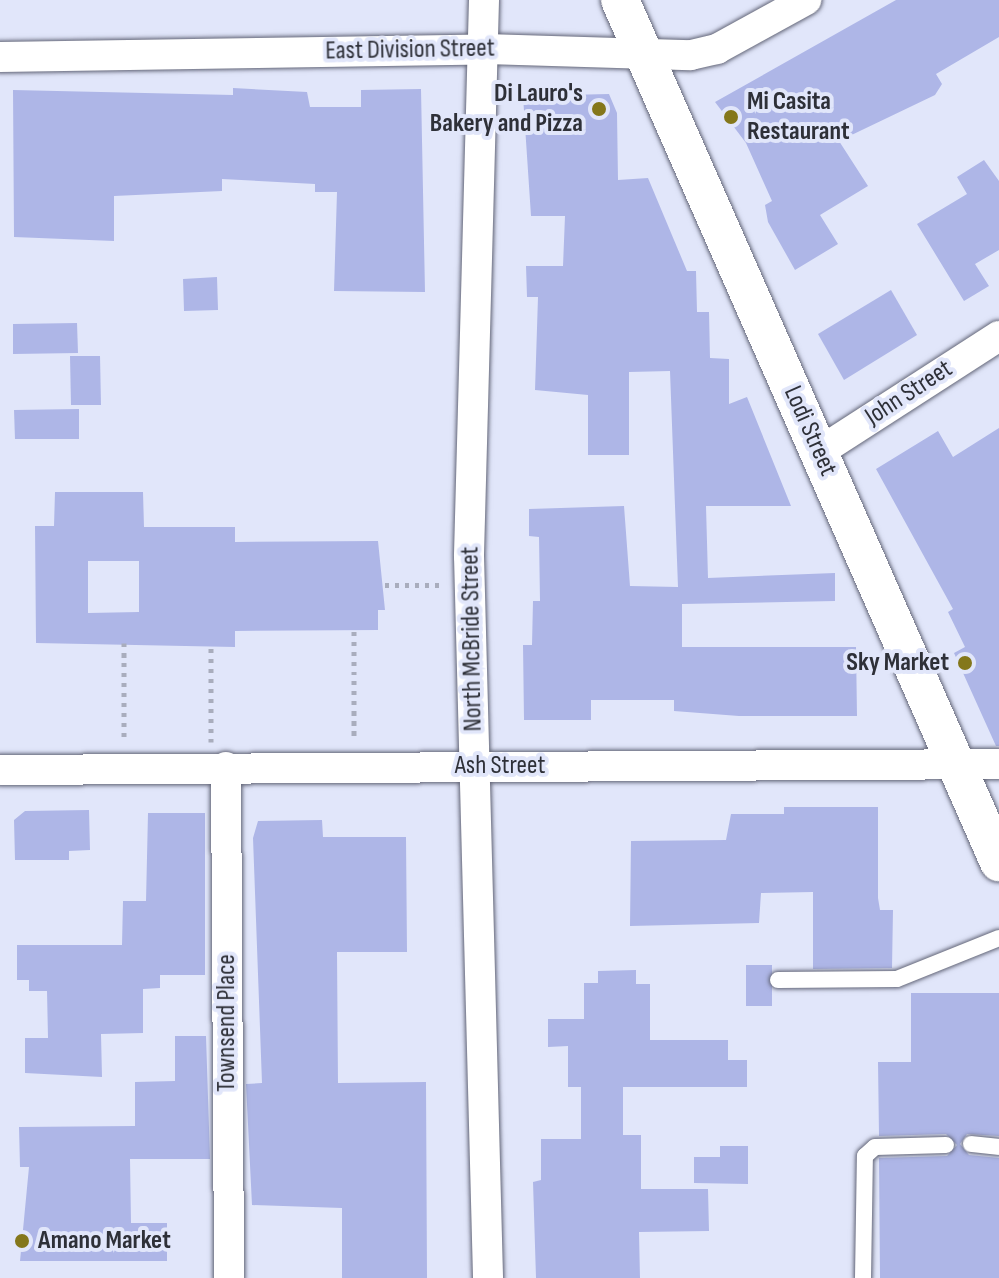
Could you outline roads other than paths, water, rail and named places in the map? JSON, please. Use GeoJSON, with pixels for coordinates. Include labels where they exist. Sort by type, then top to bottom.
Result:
{"type":"FeatureCollection","features":[{"type":"Feature","properties":{"kind":"street","name":"North McBride Street"},"geometry":{"type":"LineString","coordinates":[[484,0],[470,585],[488,1278]]}},
{"type":"Feature","properties":{"kind":"street","name":"Lodi Street"},"geometry":{"type":"LineString","coordinates":[[620,0],[999,862]]}},
{"type":"Feature","properties":{"kind":"street","name":"East Division Street"},"geometry":{"type":"LineString","coordinates":[[0,57],[483,49],[717,49],[806,0]]}},
{"type":"Feature","properties":{"kind":"street","name":"John Street"},"geometry":{"type":"LineString","coordinates":[[819,452],[999,336]]}},
{"type":"Feature","properties":{"kind":"street","name":"Ash Street"},"geometry":{"type":"LineString","coordinates":[[0,770],[999,764]]}},
{"type":"Feature","properties":{"kind":"street","name":"Townsend Place"},"geometry":{"type":"LineString","coordinates":[[218,767],[229,1278]]}},
{"type":"Feature","properties":{"kind":"lane"},"geometry":{"type":"LineString","coordinates":[[778,980],[897,979],[999,938]]}},
{"type":"Feature","properties":{"kind":"lane"},"geometry":{"type":"LineString","coordinates":[[971,1144],[999,1147]]}},
{"type":"Feature","properties":{"kind":"lane"},"geometry":{"type":"LineString","coordinates":[[863,1278],[865,1156],[875,1147],[946,1145]]}},
{"type":"Feature","properties":{"kind":"place","name":"Di Lauro's Bakery and Pizza"},"geometry":{"type":"Point","coordinates":[599,109]}},
{"type":"Feature","properties":{"kind":"place","name":"Mi Casita Restaurant"},"geometry":{"type":"Point","coordinates":[731,117]}},
{"type":"Feature","properties":{"kind":"place","name":"Sky Market"},"geometry":{"type":"Point","coordinates":[965,663]}},
{"type":"Feature","properties":{"kind":"place","name":"Amano Market"},"geometry":{"type":"Point","coordinates":[22,1241]}}]}
